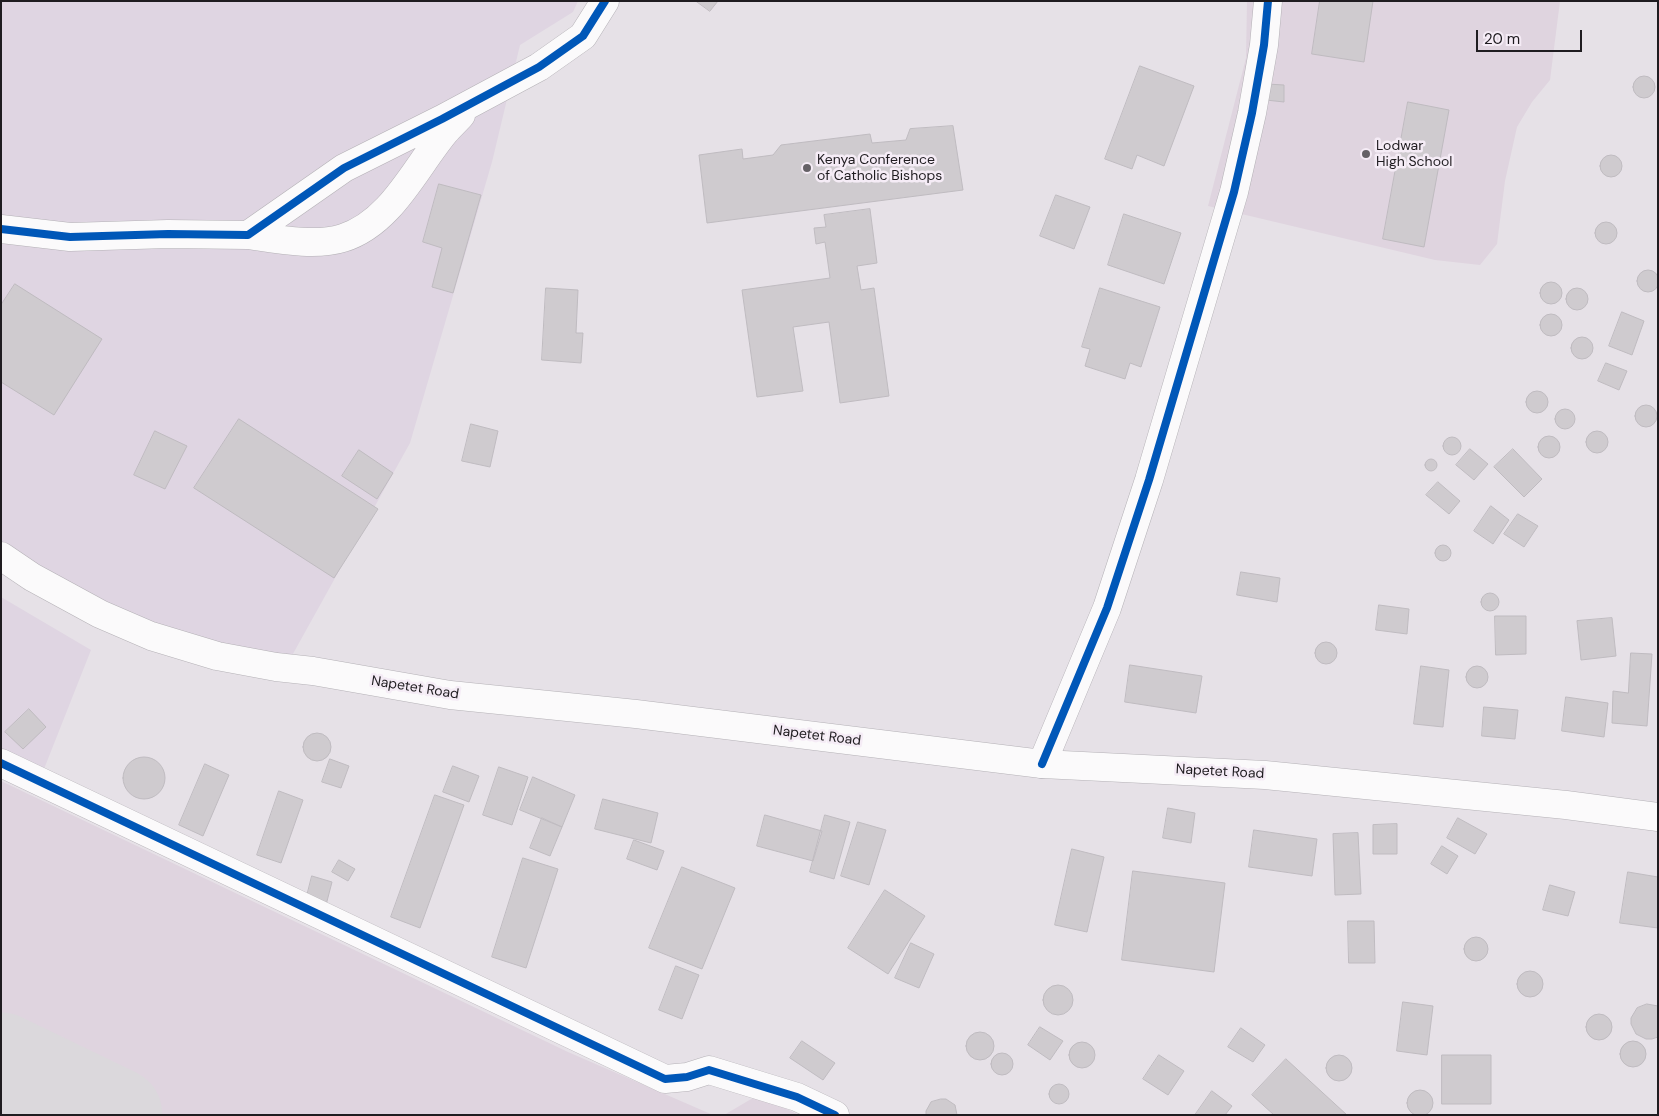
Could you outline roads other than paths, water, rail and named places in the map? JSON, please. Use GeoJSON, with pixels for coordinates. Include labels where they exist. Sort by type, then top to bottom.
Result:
{"type":"FeatureCollection","features":[{"type":"Feature","properties":{"kind":"street"},"geometry":{"type":"LineString","coordinates":[[248,235],[344,168],[473,103],[539,67],[583,36],[605,1]]}},
{"type":"Feature","properties":{"kind":"street"},"geometry":{"type":"LineString","coordinates":[[1042,764],[1107,608],[1149,480],[1234,192],[1254,103],[1264,45],[1268,1]]}},
{"type":"Feature","properties":{"kind":"street"},"geometry":{"type":"LineString","coordinates":[[1,229],[70,238],[168,234],[248,235],[283,240],[319,241],[342,239],[357,232],[386,210],[445,132],[473,103]]}},
{"type":"Feature","properties":{"kind":"street","name":"Napetet Road"},"geometry":{"type":"LineString","coordinates":[[1,556],[32,577],[100,614],[151,636],[217,656],[450,695],[636,714],[1042,764],[1265,775],[1566,805],[1658,817]]}},
{"type":"Feature","properties":{"kind":"street"},"geometry":{"type":"LineString","coordinates":[[1,763],[665,1079],[687,1077],[709,1070],[797,1097],[835,1115]]}},
{"type":"Feature","properties":{"kind":"place","name":"Lodwar High School"},"geometry":{"type":"Point","coordinates":[1366,154]}},
{"type":"Feature","properties":{"kind":"place","name":"Kenya Conference of Catholic Bishops"},"geometry":{"type":"Point","coordinates":[807,168]}}]}
